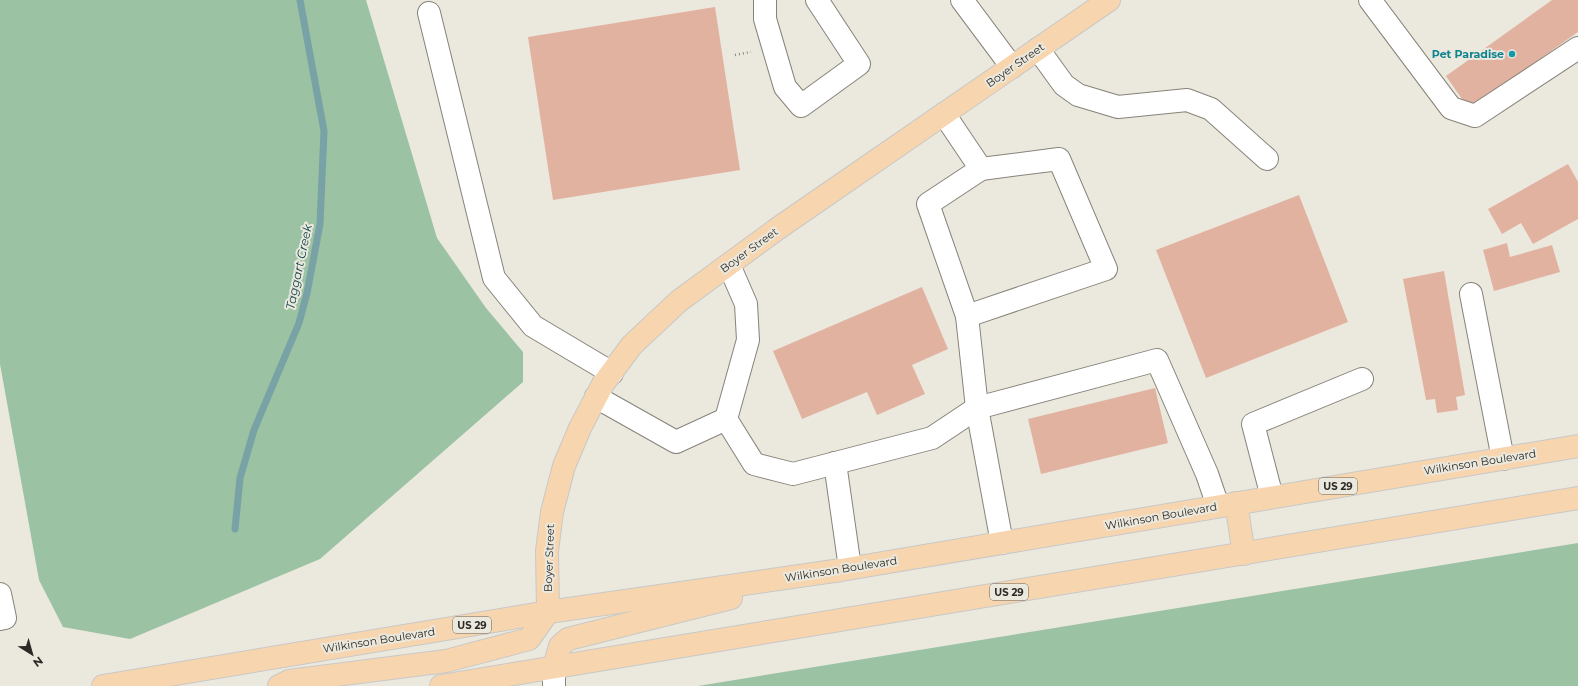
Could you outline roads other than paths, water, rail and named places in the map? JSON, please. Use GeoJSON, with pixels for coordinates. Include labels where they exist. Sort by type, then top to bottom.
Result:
{"type":"FeatureCollection","features":[{"type":"Feature","properties":{"kind":"main road","name":"Boyer Street"},"geometry":{"type":"LineString","coordinates":[[548,612],[547,552],[552,512],[564,466],[580,428],[603,384],[632,345],[679,301],[729,264],[1109,0]]}},
{"type":"Feature","properties":{"kind":"main road","name":"Wilkinson Boulevard"},"geometry":{"type":"LineString","coordinates":[[103,686],[548,612],[846,569],[1578,446]]}},
{"type":"Feature","properties":{"kind":"main road","name":"US 29"},"geometry":{"type":"LineString","coordinates":[[441,686],[554,677],[1244,554],[1578,498]]}},
{"type":"Feature","properties":{"kind":"main road"},"geometry":{"type":"LineString","coordinates":[[1227,505],[1244,554]]}},
{"type":"Feature","properties":{"kind":"main road"},"geometry":{"type":"LineString","coordinates":[[554,677],[560,646],[568,639],[846,569]]}},
{"type":"Feature","properties":{"kind":"main road"},"geometry":{"type":"LineString","coordinates":[[278,686],[289,681],[446,661],[529,639],[548,612]]}},
{"type":"Feature","properties":{"kind":"street"},"geometry":{"type":"LineString","coordinates":[[765,0],[765,19],[785,87],[801,106],[859,64],[817,0]]}},
{"type":"Feature","properties":{"kind":"street"},"geometry":{"type":"LineString","coordinates":[[962,0],[1012,67]]}},
{"type":"Feature","properties":{"kind":"street"},"geometry":{"type":"LineString","coordinates":[[1370,0],[1451,108],[1475,116],[1578,48]]}},
{"type":"Feature","properties":{"kind":"street"},"geometry":{"type":"LineString","coordinates":[[429,13],[494,278],[533,326],[612,373]]}},
{"type":"Feature","properties":{"kind":"street"},"geometry":{"type":"LineString","coordinates":[[1038,49],[1064,85],[1078,95],[1118,106],[1187,100],[1211,109],[1267,159]]}},
{"type":"Feature","properties":{"kind":"street"},"geometry":{"type":"LineString","coordinates":[[944,114],[981,169]]}},
{"type":"Feature","properties":{"kind":"street"},"geometry":{"type":"LineString","coordinates":[[967,316],[1106,269],[1059,159],[981,169],[928,204],[967,316],[977,408],[1002,543]]}},
{"type":"Feature","properties":{"kind":"street"},"geometry":{"type":"LineString","coordinates":[[729,264],[746,304],[748,340],[726,419],[754,464],[793,474],[932,438],[977,408],[1157,360],[1207,474],[1227,505]]}},
{"type":"Feature","properties":{"kind":"street"},"geometry":{"type":"LineString","coordinates":[[1471,294],[1503,459]]}},
{"type":"Feature","properties":{"kind":"street"},"geometry":{"type":"LineString","coordinates":[[1272,498],[1253,424],[1362,379]]}},
{"type":"Feature","properties":{"kind":"street"},"geometry":{"type":"LineString","coordinates":[[596,397],[676,442],[726,419]]}},
{"type":"Feature","properties":{"kind":"street"},"geometry":{"type":"LineString","coordinates":[[835,463],[846,569]]}},
{"type":"Feature","properties":{"kind":"street"},"geometry":{"type":"LineString","coordinates":[[0,594],[5,618],[0,618]]}},
{"type":"Feature","properties":{"kind":"waterway","name":"Taggart Creek"},"geometry":{"type":"LineString","coordinates":[[235,529],[240,478],[254,430],[299,323],[307,293],[320,224],[324,131],[300,0]]}},
{"type":"Feature","properties":{"kind":"place","name":"Pet Paradise"},"geometry":{"type":"Point","coordinates":[1512,54]}}]}
